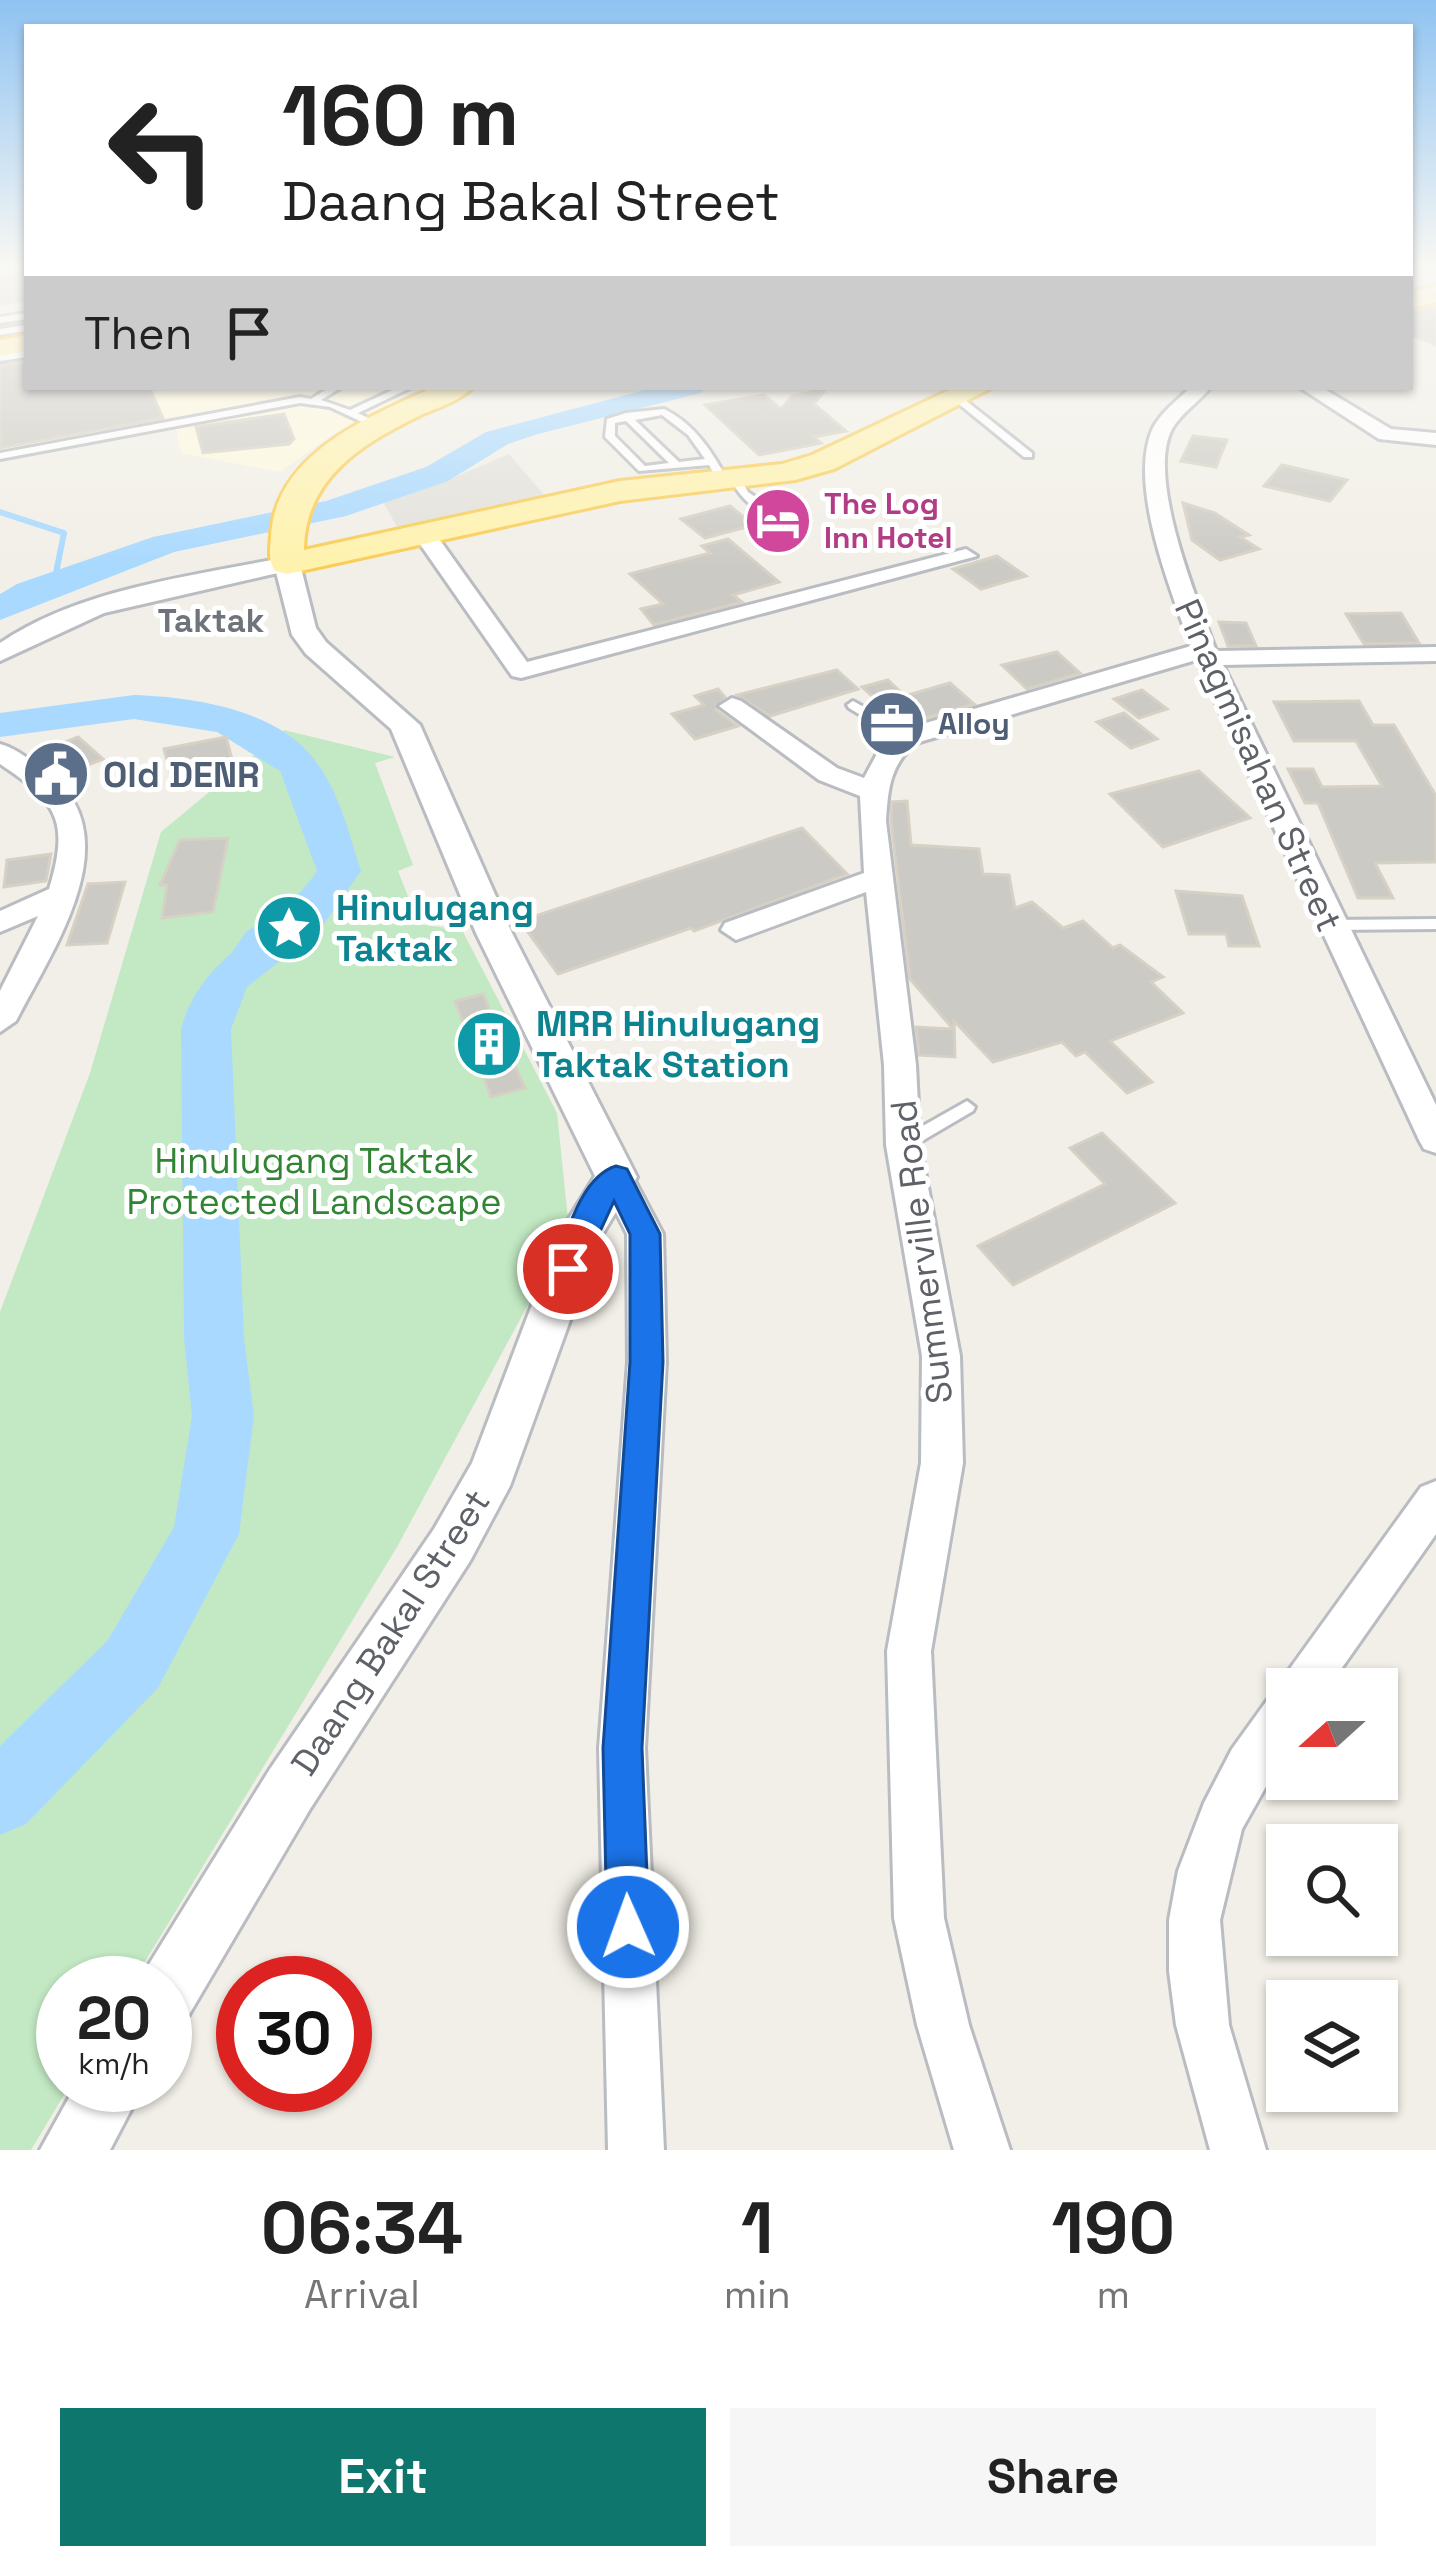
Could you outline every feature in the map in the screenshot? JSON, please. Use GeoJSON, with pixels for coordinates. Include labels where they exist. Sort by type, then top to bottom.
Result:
{"type":"FeatureCollection","features":[{"type":"Feature","properties":{"kind":"main road"},"geometry":{"type":"LineString","coordinates":[[450,390],[364,419],[310,471],[299,492],[285,549],[424,534],[620,490],[823,462],[968,393]]}},
{"type":"Feature","properties":{"kind":"street","name":"Pinagmisahan Street"},"geometry":{"type":"LineString","coordinates":[[1199,390],[1164,425],[1157,445],[1163,538],[1205,654],[1330,925],[1426,1093],[1436,1140]]}},
{"type":"Feature","properties":{"kind":"street"},"geometry":{"type":"LineString","coordinates":[[1313,390],[1386,435],[1436,439]]}},
{"type":"Feature","properties":{"kind":"street"},"geometry":{"type":"LineString","coordinates":[[424,534],[521,671],[966,556]]}},
{"type":"Feature","properties":{"kind":"street"},"geometry":{"type":"LineString","coordinates":[[0,654],[33,632],[285,549],[302,629],[316,649],[405,724],[510,968],[645,1234],[646,1362],[622,1748],[636,2150]]}},
{"type":"Feature","properties":{"kind":"street"},"geometry":{"type":"LineString","coordinates":[[732,706],[828,774],[874,792],[881,759],[907,737],[1205,654],[1436,654]]}},
{"type":"Feature","properties":{"kind":"street"},"geometry":{"type":"LineString","coordinates":[[0,752],[65,801],[74,828],[62,894],[0,1021]]}},
{"type":"Feature","properties":{"kind":"street","name":"Summerville Road"},"geometry":{"type":"LineString","coordinates":[[874,792],[903,1144],[941,1356],[942,1463],[909,1651],[919,1918],[943,2025],[982,2150]]}},
{"type":"Feature","properties":{"kind":"street"},"geometry":{"type":"LineString","coordinates":[[736,930],[880,877]]}},
{"type":"Feature","properties":{"kind":"street"},"geometry":{"type":"LineString","coordinates":[[0,922],[62,894]]}},
{"type":"Feature","properties":{"kind":"street","name":"Daang Bakal Street"},"geometry":{"type":"LineString","coordinates":[[189,1956],[290,1789],[483,1490],[579,1236],[616,1177]]}},
{"type":"Feature","properties":{"kind":"street"},"geometry":{"type":"LineString","coordinates":[[1315,1668],[1436,1500]]}},
{"type":"Feature","properties":{"kind":"street"},"geometry":{"type":"LineString","coordinates":[[1238,2150],[1195,1996],[1192,1901],[1219,1820],[1266,1741]]}},
{"type":"Feature","properties":{"kind":"street"},"geometry":{"type":"LineString","coordinates":[[73,2150],[96,2112]]}},
{"type":"Feature","properties":{"kind":"lane"},"geometry":{"type":"LineString","coordinates":[[0,456],[218,411],[314,401],[332,390]]}},
{"type":"Feature","properties":{"kind":"lane"},"geometry":{"type":"LineString","coordinates":[[314,401],[364,419],[403,390]]}},
{"type":"Feature","properties":{"kind":"lane"},"geometry":{"type":"LineString","coordinates":[[968,393],[1028,455]]}},
{"type":"Feature","properties":{"kind":"lane"},"geometry":{"type":"LineString","coordinates":[[724,474],[637,465],[610,437],[610,421],[664,412],[744,494],[774,515]]}},
{"type":"Feature","properties":{"kind":"lane"},"geometry":{"type":"LineString","coordinates":[[626,416],[678,466]]}},
{"type":"Feature","properties":{"kind":"lane"},"geometry":{"type":"LineString","coordinates":[[853,705],[907,737]]}},
{"type":"Feature","properties":{"kind":"lane"},"geometry":{"type":"LineString","coordinates":[[1330,925],[1436,924]]}},
{"type":"Feature","properties":{"kind":"lane"},"geometry":{"type":"LineString","coordinates":[[903,1144],[967,1107]]}},
{"type":"Feature","properties":{"kind":"shaded area"},"geometry":{"type":"Polygon","coordinates":[[[0,367],[24,367],[24,390],[415,390],[332,435],[280,472],[181,453],[176,429],[164,421],[0,451],[0,367]]]}},
{"type":"Feature","properties":{"kind":"shaded area"},"geometry":{"type":"Polygon","coordinates":[[[509,454],[545,496],[399,530],[380,497],[448,480],[509,454]]]}},
{"type":"Feature","properties":{"kind":"green space","name":"Hinulugang Taktak Protected Landscape"},"geometry":{"type":"Polygon","coordinates":[[[284,730],[395,757],[375,763],[413,865],[398,871],[419,924],[462,930],[557,1113],[569,1229],[397,1547],[148,1956],[36,1956],[36,2112],[54,2112],[31,2150],[0,2150],[0,1312],[90,1073],[161,832],[284,730]]]}},
{"type":"Feature","properties":{"kind":"water"},"geometry":{"type":"Polygon","coordinates":[[[270,916],[305,918],[318,926],[238,979],[206,1029],[200,999],[246,932],[270,916]]]}},
{"type":"Feature","properties":{"kind":"building"},"geometry":{"type":"Polygon","coordinates":[[[0,367],[24,367],[24,390],[150,390],[163,418],[0,448],[0,367]]]}},
{"type":"Feature","properties":{"kind":"building"},"geometry":{"type":"Polygon","coordinates":[[[825,390],[814,404],[846,431],[814,437],[821,443],[759,455],[705,405],[764,395],[781,409],[792,396],[825,390]]]}},
{"type":"Feature","properties":{"kind":"building"},"geometry":{"type":"Polygon","coordinates":[[[284,414],[294,439],[289,444],[203,453],[196,427],[284,414]]]}},
{"type":"Feature","properties":{"kind":"building"},"geometry":{"type":"Polygon","coordinates":[[[1193,436],[1227,440],[1216,467],[1181,461],[1193,436]]]}},
{"type":"Feature","properties":{"kind":"building"},"geometry":{"type":"Polygon","coordinates":[[[1282,465],[1347,480],[1330,501],[1264,486],[1282,465]]]}},
{"type":"Feature","properties":{"kind":"building"},"geometry":{"type":"Polygon","coordinates":[[[1183,503],[1215,513],[1249,535],[1240,537],[1259,549],[1220,560],[1192,540],[1183,503]]]}},
{"type":"Feature","properties":{"kind":"building"},"geometry":{"type":"Polygon","coordinates":[[[730,506],[754,525],[705,538],[681,519],[730,506]]]}},
{"type":"Feature","properties":{"kind":"building"},"geometry":{"type":"Polygon","coordinates":[[[728,539],[779,582],[733,595],[742,602],[654,625],[641,609],[663,604],[630,574],[710,553],[702,546],[728,539]]]}},
{"type":"Feature","properties":{"kind":"building"},"geometry":{"type":"Polygon","coordinates":[[[997,556],[1026,576],[981,589],[953,569],[997,556]]]}},
{"type":"Feature","properties":{"kind":"building"},"geometry":{"type":"Polygon","coordinates":[[[1401,613],[1419,643],[1364,644],[1346,614],[1401,613]]]}},
{"type":"Feature","properties":{"kind":"building"},"geometry":{"type":"Polygon","coordinates":[[[1219,622],[1246,623],[1256,646],[1228,646],[1219,622]]]}},
{"type":"Feature","properties":{"kind":"building"},"geometry":{"type":"Polygon","coordinates":[[[1057,652],[1080,673],[1027,689],[1002,665],[1057,652]]]}},
{"type":"Feature","properties":{"kind":"building"},"geometry":{"type":"Polygon","coordinates":[[[837,670],[858,689],[770,716],[737,695],[837,670]]]}},
{"type":"Feature","properties":{"kind":"building"},"geometry":{"type":"Polygon","coordinates":[[[888,680],[905,696],[950,683],[974,704],[904,724],[862,687],[888,680]]]}},
{"type":"Feature","properties":{"kind":"building"},"geometry":{"type":"Polygon","coordinates":[[[718,689],[725,697],[716,710],[738,726],[695,739],[672,714],[704,705],[695,696],[718,689]]]}},
{"type":"Feature","properties":{"kind":"building"},"geometry":{"type":"Polygon","coordinates":[[[1142,690],[1167,709],[1139,718],[1114,699],[1142,690]]]}},
{"type":"Feature","properties":{"kind":"building"},"geometry":{"type":"Polygon","coordinates":[[[1359,701],[1373,725],[1394,725],[1436,796],[1436,862],[1375,863],[1393,898],[1358,898],[1318,803],[1305,803],[1288,769],[1313,769],[1322,787],[1382,786],[1356,741],[1294,741],[1274,702],[1359,701]]]}},
{"type":"Feature","properties":{"kind":"building"},"geometry":{"type":"Polygon","coordinates":[[[1124,713],[1157,739],[1131,748],[1097,722],[1124,713]]]}},
{"type":"Feature","properties":{"kind":"building"},"geometry":{"type":"Polygon","coordinates":[[[78,737],[103,759],[69,773],[45,750],[78,737]]]}},
{"type":"Feature","properties":{"kind":"building"},"geometry":{"type":"Polygon","coordinates":[[[226,737],[233,763],[171,775],[164,749],[226,737]]]}},
{"type":"Feature","properties":{"kind":"building"},"geometry":{"type":"Polygon","coordinates":[[[1199,771],[1250,818],[1163,847],[1110,794],[1199,771]]]}},
{"type":"Feature","properties":{"kind":"building"},"geometry":{"type":"Polygon","coordinates":[[[907,801],[911,845],[979,849],[983,874],[1009,875],[1015,908],[1032,902],[1063,928],[1083,921],[1113,948],[1120,945],[1163,977],[1151,982],[1183,1013],[1110,1041],[1152,1082],[1127,1093],[1085,1052],[1076,1056],[1062,1042],[993,1062],[954,1021],[955,1057],[919,1055],[916,1027],[953,1029],[910,979],[891,821],[892,802],[907,801]]]}},
{"type":"Feature","properties":{"kind":"building"},"geometry":{"type":"Polygon","coordinates":[[[802,828],[847,874],[694,931],[691,928],[558,974],[520,921],[802,828]]]}},
{"type":"Feature","properties":{"kind":"building"},"geometry":{"type":"Polygon","coordinates":[[[228,838],[213,912],[162,918],[167,885],[160,885],[180,840],[228,838]]]}},
{"type":"Feature","properties":{"kind":"building"},"geometry":{"type":"Polygon","coordinates":[[[51,854],[46,881],[4,887],[7,860],[51,854]]]}},
{"type":"Feature","properties":{"kind":"building"},"geometry":{"type":"Polygon","coordinates":[[[125,882],[107,943],[67,945],[88,884],[125,882]]]}},
{"type":"Feature","properties":{"kind":"building"},"geometry":{"type":"Polygon","coordinates":[[[1176,891],[1242,896],[1259,946],[1229,946],[1226,934],[1189,934],[1176,891]]]}},
{"type":"Feature","properties":{"kind":"building","name":"MRR Hinulugang Taktak Station"},"geometry":{"type":"Polygon","coordinates":[[[483,994],[525,1088],[491,1097],[455,1001],[483,994]]]}},
{"type":"Feature","properties":{"kind":"building"},"geometry":{"type":"Polygon","coordinates":[[[1102,1133],[1175,1203],[1013,1285],[978,1246],[1105,1184],[1070,1148],[1102,1133]]]}},
{"type":"Feature","properties":{"kind":"waterway"},"geometry":{"type":"LineString","coordinates":[[0,609],[30,592],[165,544],[334,509],[437,474],[497,438],[679,390]]}},
{"type":"Feature","properties":{"kind":"waterway"},"geometry":{"type":"LineString","coordinates":[[0,512],[64,533],[54,583]]}},
{"type":"Feature","properties":{"kind":"waterway"},"geometry":{"type":"LineString","coordinates":[[0,725],[134,707],[200,713],[231,723],[299,767],[339,871],[305,918],[231,976],[220,990],[206,1029],[214,1338],[223,1416],[206,1534],[133,1664],[0,1798]]}},
{"type":"Feature","properties":{"kind":"place","name":"The Log Inn Hotel"},"geometry":{"type":"Point","coordinates":[778,521]}},
{"type":"Feature","properties":{"kind":"place","name":"Alloy"},"geometry":{"type":"Point","coordinates":[892,724]}},
{"type":"Feature","properties":{"kind":"place","name":"Old DENR"},"geometry":{"type":"Point","coordinates":[56,774]}},
{"type":"Feature","properties":{"kind":"place","name":"Hinulugang Taktak"},"geometry":{"type":"Point","coordinates":[289,928]}},
{"type":"Feature","properties":{"kind":"place","name":"MRR Hinulugang Taktak Station"},"geometry":{"type":"Point","coordinates":[489,1044]}},
{"type":"Feature","properties":{"kind":"district","name":"Taktak"},"geometry":{"type":"Point","coordinates":[211,620]}},
{"type":"Feature","properties":{"kind":"route"},"geometry":{"type":"LineString","coordinates":[[568,1269],[593,1207],[616,1177],[645,1234],[646,1362],[630,1558],[622,1748],[628,1927]]}}]}
